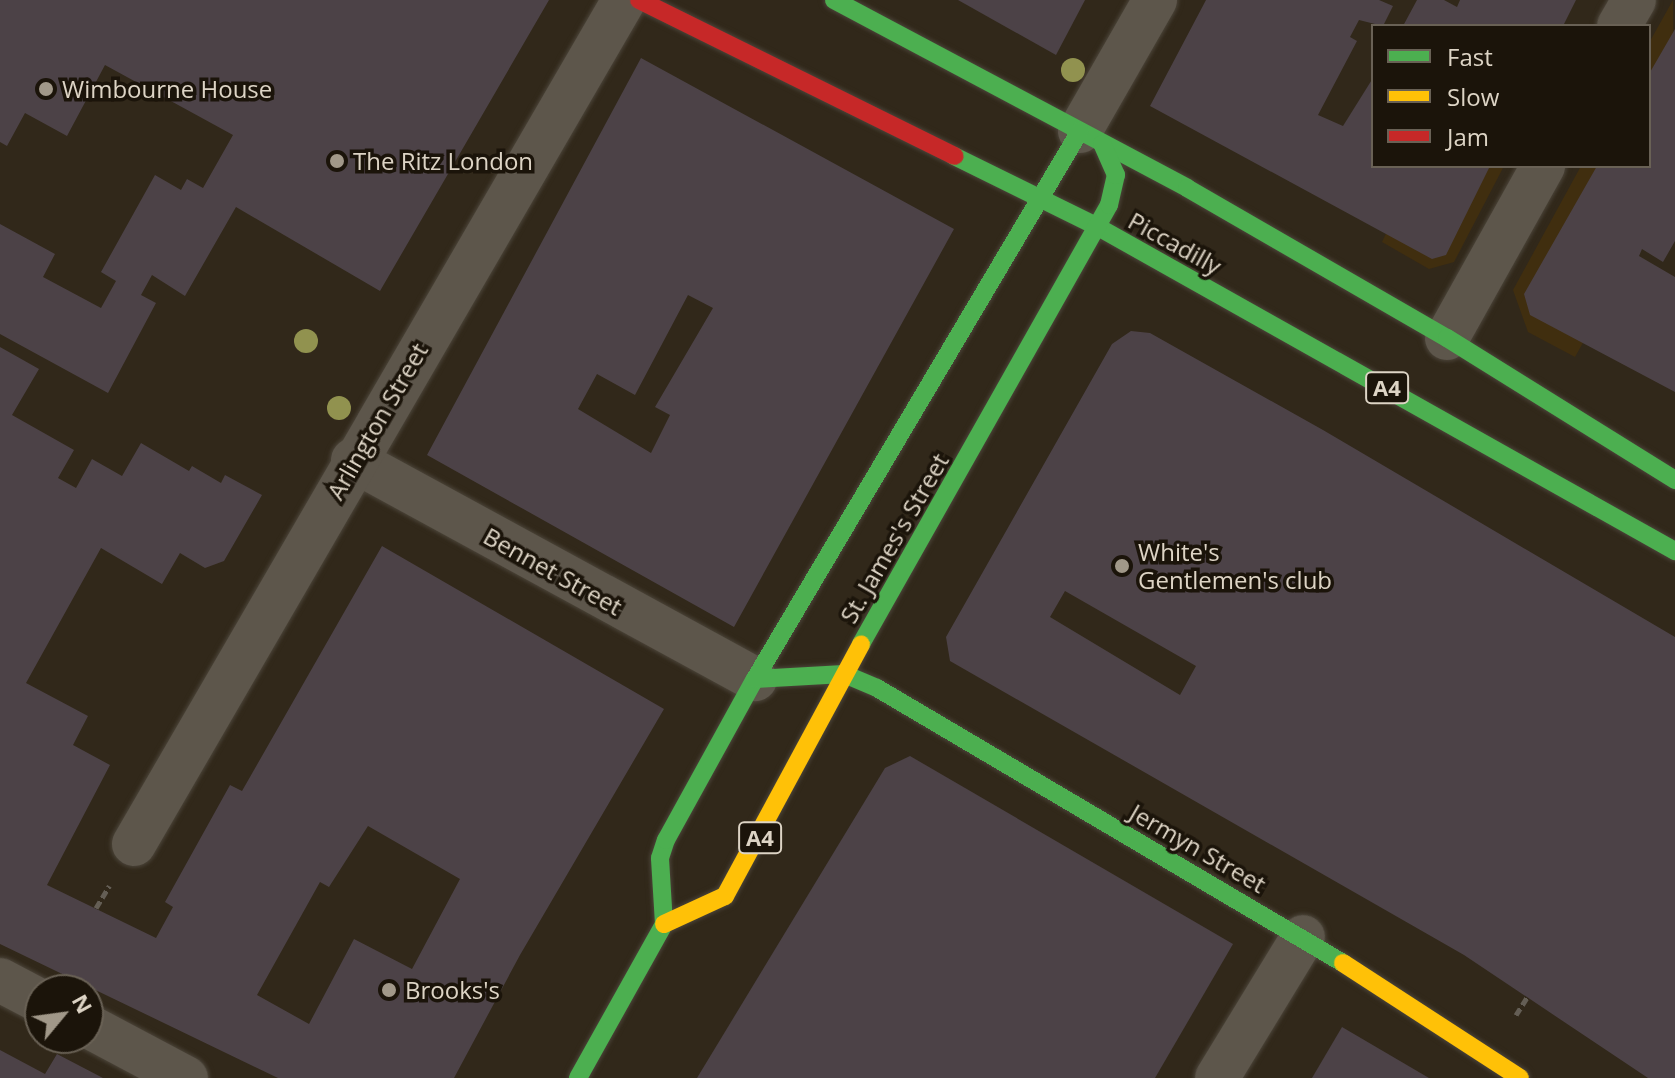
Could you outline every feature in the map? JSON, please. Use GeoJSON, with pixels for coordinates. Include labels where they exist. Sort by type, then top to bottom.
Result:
{"type":"FeatureCollection","features":[{"type":"Feature","properties":{"kind":"main road","name":"Piccadilly"},"geometry":{"type":"LineString","coordinates":[[639,0],[1098,227],[1675,551]]}},
{"type":"Feature","properties":{"kind":"main road"},"geometry":{"type":"LineString","coordinates":[[834,0],[1091,137],[1447,338],[1675,480]]}},
{"type":"Feature","properties":{"kind":"main road","name":"St. James's Street"},"geometry":{"type":"LineString","coordinates":[[1091,137],[1116,175],[1098,227],[844,674],[725,896],[664,924],[660,858],[666,840],[755,679],[1039,196],[1091,137]]}},
{"type":"Feature","properties":{"kind":"main road"},"geometry":{"type":"LineString","coordinates":[[755,679],[844,674]]}},
{"type":"Feature","properties":{"kind":"main road","name":"Jermyn Street"},"geometry":{"type":"LineString","coordinates":[[844,674],[907,704],[1303,937],[1520,1078]]}},
{"type":"Feature","properties":{"kind":"main road"},"geometry":{"type":"LineString","coordinates":[[578,1078],[664,924]]}},
{"type":"Feature","properties":{"kind":"street","name":"Arlington Street"},"geometry":{"type":"LineString","coordinates":[[134,844],[353,460],[624,0]]}},
{"type":"Feature","properties":{"kind":"street"},"geometry":{"type":"LineString","coordinates":[[1091,137],[1155,0]]}},
{"type":"Feature","properties":{"kind":"street"},"geometry":{"type":"LineString","coordinates":[[1620,24],[1634,0]]}},
{"type":"Feature","properties":{"kind":"street"},"geometry":{"type":"LineString","coordinates":[[1447,338],[1542,168]]}},
{"type":"Feature","properties":{"kind":"street","name":"Bennet Street"},"geometry":{"type":"LineString","coordinates":[[353,460],[755,679]]}},
{"type":"Feature","properties":{"kind":"street"},"geometry":{"type":"LineString","coordinates":[[1217,1078],[1303,937]]}},
{"type":"Feature","properties":{"kind":"street"},"geometry":{"type":"LineString","coordinates":[[0,980],[24,993]]}},
{"type":"Feature","properties":{"kind":"street"},"geometry":{"type":"LineString","coordinates":[[104,1034],[186,1078]]}},
{"type":"Feature","properties":{"kind":"shaded area"},"geometry":{"type":"Polygon","coordinates":[[[1673,0],[1675,179],[1575,357],[1528,332],[1513,290],[1580,168],[1651,168],[1651,39],[1673,0]]]}},
{"type":"Feature","properties":{"kind":"shaded area"},"geometry":{"type":"Polygon","coordinates":[[[1417,168],[1503,168],[1454,262],[1429,269],[1382,242],[1417,168]]]}},
{"type":"Feature","properties":{"kind":"building","name":"The Ritz London"},"geometry":{"type":"Polygon","coordinates":[[[0,0],[549,0],[380,291],[236,207],[185,296],[152,275],[141,295],[156,303],[108,393],[0,334],[0,224],[55,254],[43,277],[101,308],[116,281],[101,272],[155,175],[181,190],[187,179],[203,188],[233,135],[105,65],[67,136],[25,113],[7,146],[0,142],[0,0]]]}},
{"type":"Feature","properties":{"kind":"building"},"geometry":{"type":"Polygon","coordinates":[[[958,0],[1085,0],[1056,55],[958,0]]]}},
{"type":"Feature","properties":{"kind":"building"},"geometry":{"type":"Polygon","coordinates":[[[1206,0],[1379,0],[1393,6],[1384,24],[1359,20],[1350,37],[1357,41],[1318,115],[1343,126],[1371,81],[1371,168],[1489,168],[1446,255],[1432,259],[1150,106],[1206,0]]]}},
{"type":"Feature","properties":{"kind":"building"},"geometry":{"type":"Polygon","coordinates":[[[1417,0],[1444,0],[1457,7],[1460,0],[1576,0],[1564,24],[1404,24],[1417,0]]]}},
{"type":"Feature","properties":{"kind":"building"},"geometry":{"type":"Polygon","coordinates":[[[1675,29],[1675,241],[1663,262],[1642,249],[1639,256],[1675,277],[1675,392],[1530,315],[1524,294],[1596,168],[1651,168],[1651,71],[1675,29]]]}},
{"type":"Feature","properties":{"kind":"building"},"geometry":{"type":"Polygon","coordinates":[[[641,58],[954,229],[734,627],[427,455],[641,58]],[[688,295],[635,395],[597,374],[578,409],[651,453],[670,415],[655,407],[713,308],[688,295]]]}},
{"type":"Feature","properties":{"kind":"building"},"geometry":{"type":"Polygon","coordinates":[[[1131,331],[1150,333],[1323,430],[1675,637],[1675,1078],[1648,1078],[1464,955],[950,661],[946,637],[1112,344],[1131,331]],[[1065,591],[1050,617],[1180,695],[1196,666],[1065,591]]]}},
{"type":"Feature","properties":{"kind":"building"},"geometry":{"type":"Polygon","coordinates":[[[0,347],[39,369],[12,415],[74,450],[58,478],[76,488],[92,459],[122,476],[141,443],[189,471],[192,466],[221,483],[225,475],[262,495],[224,561],[205,568],[180,553],[162,584],[101,548],[26,683],[88,716],[73,745],[110,765],[47,885],[156,938],[173,907],[165,902],[230,785],[242,791],[382,546],[664,709],[520,955],[454,1078],[278,1078],[104,994],[104,974],[62,974],[0,944],[0,347]],[[368,826],[329,887],[320,882],[257,995],[309,1024],[354,939],[412,969],[460,879],[368,826]]]}},
{"type":"Feature","properties":{"kind":"building"},"geometry":{"type":"Polygon","coordinates":[[[910,756],[1233,944],[1155,1078],[697,1078],[885,768],[910,756]]]}},
{"type":"Feature","properties":{"kind":"building"},"geometry":{"type":"Polygon","coordinates":[[[1342,1027],[1429,1078],[1312,1078],[1342,1027]]]}},
{"type":"Feature","properties":{"kind":"building"},"geometry":{"type":"Polygon","coordinates":[[[0,1050],[45,1074],[57,1054],[103,1078],[0,1078],[0,1050]]]}},
{"type":"Feature","properties":{"kind":"traffic: fast"},"geometry":{"type":"LineString","coordinates":[[834,0],[1187,188],[1447,338],[1675,480]]}},
{"type":"Feature","properties":{"kind":"traffic: fast"},"geometry":{"type":"LineString","coordinates":[[578,1078],[664,924],[660,858],[666,840],[755,679],[1080,131]]}},
{"type":"Feature","properties":{"kind":"traffic: fast"},"geometry":{"type":"LineString","coordinates":[[861,644],[1109,205],[1116,175],[1102,144]]}},
{"type":"Feature","properties":{"kind":"traffic: fast"},"geometry":{"type":"LineString","coordinates":[[954,156],[1098,227],[1675,551]]}},
{"type":"Feature","properties":{"kind":"traffic: fast"},"geometry":{"type":"LineString","coordinates":[[755,679],[844,674],[877,688],[1343,963]]}},
{"type":"Feature","properties":{"kind":"traffic: slow"},"geometry":{"type":"LineString","coordinates":[[664,924],[725,896],[861,644]]}},
{"type":"Feature","properties":{"kind":"traffic: slow"},"geometry":{"type":"LineString","coordinates":[[1343,963],[1520,1078]]}},
{"type":"Feature","properties":{"kind":"traffic: jam"},"geometry":{"type":"LineString","coordinates":[[639,0],[954,156]]}},
{"type":"Feature","properties":{"kind":"place","name":"Wimbourne House"},"geometry":{"type":"Point","coordinates":[46,89]}},
{"type":"Feature","properties":{"kind":"place","name":"The Ritz London"},"geometry":{"type":"Point","coordinates":[337,161]}},
{"type":"Feature","properties":{"kind":"place","name":"White's Gentlemen's club"},"geometry":{"type":"Point","coordinates":[1122,566]}},
{"type":"Feature","properties":{"kind":"place","name":"Brooks's"},"geometry":{"type":"Point","coordinates":[389,990]}}]}
